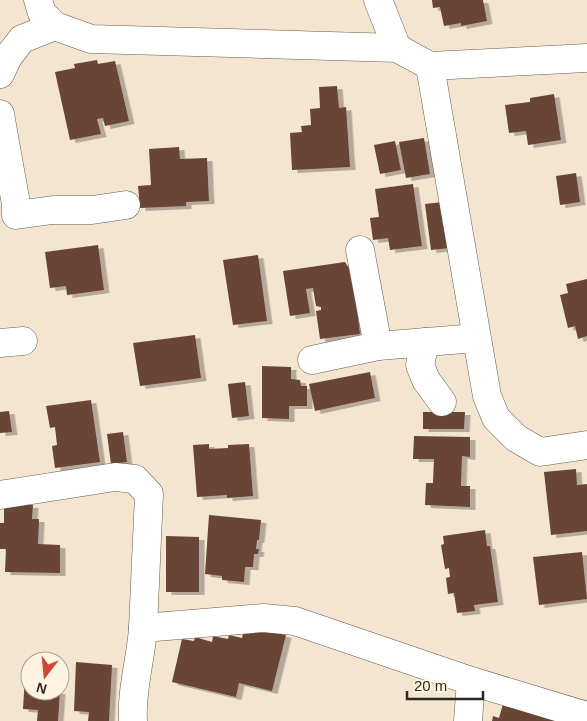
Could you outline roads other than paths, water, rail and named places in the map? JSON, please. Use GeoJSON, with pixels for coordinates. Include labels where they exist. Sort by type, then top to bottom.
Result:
{"type":"FeatureCollection","features":[{"type":"Feature","properties":{"kind":"street"},"geometry":{"type":"LineString","coordinates":[[38,0],[42,14],[55,26],[91,39],[397,48],[430,66],[587,58]]}},
{"type":"Feature","properties":{"kind":"street"},"geometry":{"type":"LineString","coordinates":[[378,0],[397,48]]}},
{"type":"Feature","properties":{"kind":"street"},"geometry":{"type":"LineString","coordinates":[[0,74],[8,57],[22,39],[55,26]]}},
{"type":"Feature","properties":{"kind":"street"},"geometry":{"type":"LineString","coordinates":[[430,66],[476,338],[487,396],[496,418],[516,438],[540,452],[587,445]]}},
{"type":"Feature","properties":{"kind":"street"},"geometry":{"type":"LineString","coordinates":[[0,114],[16,204],[16,215],[53,210],[92,210],[126,205]]}},
{"type":"Feature","properties":{"kind":"street"},"geometry":{"type":"LineString","coordinates":[[360,250],[378,346]]}},
{"type":"Feature","properties":{"kind":"street"},"geometry":{"type":"LineString","coordinates":[[312,360],[378,346],[476,338]]}},
{"type":"Feature","properties":{"kind":"street"},"geometry":{"type":"LineString","coordinates":[[425,342],[420,365],[426,380],[442,402]]}},
{"type":"Feature","properties":{"kind":"street"},"geometry":{"type":"LineString","coordinates":[[0,495],[115,477],[135,479],[149,494],[143,628],[141,652],[132,703],[133,721]]}},
{"type":"Feature","properties":{"kind":"street"},"geometry":{"type":"LineString","coordinates":[[143,628],[263,618],[295,621],[471,681],[587,716]]}},
{"type":"Feature","properties":{"kind":"street"},"geometry":{"type":"LineString","coordinates":[[468,721],[471,681]]}}]}
